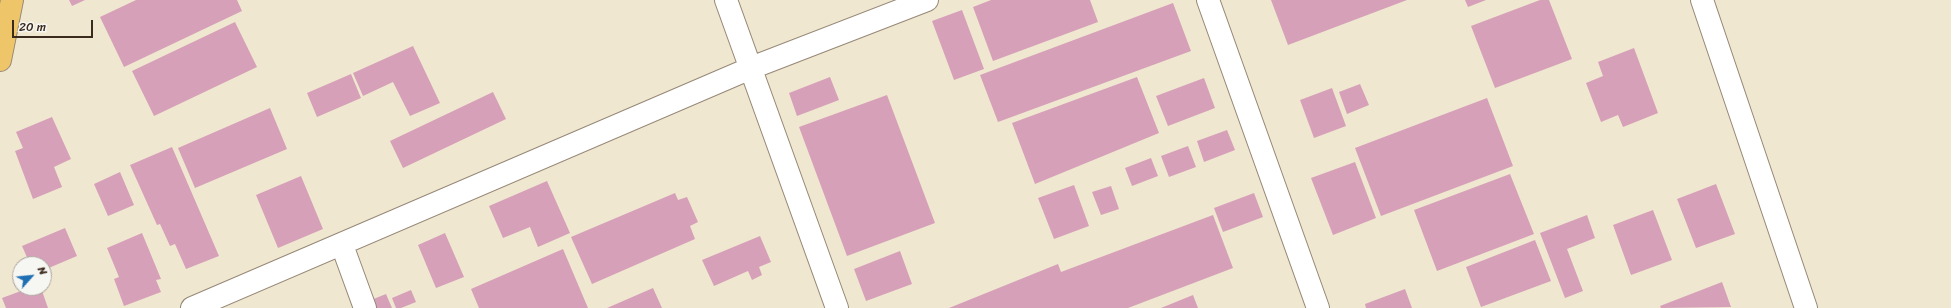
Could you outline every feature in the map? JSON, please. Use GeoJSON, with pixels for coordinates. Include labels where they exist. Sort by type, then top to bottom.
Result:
{"type":"FeatureCollection","features":[{"type":"Feature","properties":{"kind":"highway"},"geometry":{"type":"LineString","coordinates":[[0,60],[12,0]]}},
{"type":"Feature","properties":{"kind":"street"},"geometry":{"type":"LineString","coordinates":[[726,0],[837,308]]}},
{"type":"Feature","properties":{"kind":"street"},"geometry":{"type":"LineString","coordinates":[[192,308],[342,245],[751,68],[926,0]]}},
{"type":"Feature","properties":{"kind":"street"},"geometry":{"type":"LineString","coordinates":[[1208,0],[1318,308]]}},
{"type":"Feature","properties":{"kind":"street"},"geometry":{"type":"LineString","coordinates":[[1702,0],[1806,308]]}},
{"type":"Feature","properties":{"kind":"street"},"geometry":{"type":"LineString","coordinates":[[342,245],[365,308]]}},
{"type":"Feature","properties":{"kind":"building"},"geometry":{"type":"Polygon","coordinates":[[[69,0],[85,0],[72,6],[69,0]]]}},
{"type":"Feature","properties":{"kind":"building"},"geometry":{"type":"Polygon","coordinates":[[[136,0],[237,0],[242,11],[124,67],[100,17],[136,0]]]}},
{"type":"Feature","properties":{"kind":"building"},"geometry":{"type":"Polygon","coordinates":[[[991,0],[1090,0],[1098,22],[993,61],[973,7],[991,0]]]}},
{"type":"Feature","properties":{"kind":"building"},"geometry":{"type":"Polygon","coordinates":[[[1271,0],[1407,0],[1288,45],[1271,0]]]}},
{"type":"Feature","properties":{"kind":"building"},"geometry":{"type":"Polygon","coordinates":[[[1465,0],[1486,0],[1468,7],[1465,0]]]}},
{"type":"Feature","properties":{"kind":"building"},"geometry":{"type":"Polygon","coordinates":[[[1540,0],[1549,0],[1572,59],[1495,88],[1471,26],[1540,0]]]}},
{"type":"Feature","properties":{"kind":"building"},"geometry":{"type":"Polygon","coordinates":[[[1173,3],[1191,51],[998,122],[980,75],[1173,3]]]}},
{"type":"Feature","properties":{"kind":"building"},"geometry":{"type":"Polygon","coordinates":[[[962,10],[984,69],[954,80],[932,21],[962,10]]]}},
{"type":"Feature","properties":{"kind":"building"},"geometry":{"type":"Polygon","coordinates":[[[235,22],[257,67],[154,116],[132,71],[235,22]]]}},
{"type":"Feature","properties":{"kind":"building"},"geometry":{"type":"Polygon","coordinates":[[[413,46],[440,103],[410,116],[393,82],[363,96],[353,73],[413,46]]]}},
{"type":"Feature","properties":{"kind":"building"},"geometry":{"type":"Polygon","coordinates":[[[1634,48],[1658,113],[1623,127],[1618,115],[1601,122],[1586,83],[1603,76],[1598,62],[1634,48]]]}},
{"type":"Feature","properties":{"kind":"building"},"geometry":{"type":"Polygon","coordinates":[[[351,74],[361,98],[317,117],[307,93],[351,74]]]}},
{"type":"Feature","properties":{"kind":"building"},"geometry":{"type":"Polygon","coordinates":[[[830,77],[839,100],[797,116],[789,93],[830,77]]]}},
{"type":"Feature","properties":{"kind":"building"},"geometry":{"type":"Polygon","coordinates":[[[1137,77],[1159,133],[1035,184],[1012,123],[1137,77]]]}},
{"type":"Feature","properties":{"kind":"building"},"geometry":{"type":"Polygon","coordinates":[[[1204,78],[1215,108],[1168,126],[1156,96],[1204,78]]]}},
{"type":"Feature","properties":{"kind":"building"},"geometry":{"type":"Polygon","coordinates":[[[1360,84],[1369,105],[1347,114],[1339,92],[1360,84]]]}},
{"type":"Feature","properties":{"kind":"building"},"geometry":{"type":"Polygon","coordinates":[[[1332,88],[1346,126],[1314,138],[1300,100],[1332,88]]]}},
{"type":"Feature","properties":{"kind":"building"},"geometry":{"type":"Polygon","coordinates":[[[493,92],[506,119],[403,168],[390,141],[493,92]]]}},
{"type":"Feature","properties":{"kind":"building"},"geometry":{"type":"Polygon","coordinates":[[[887,95],[935,223],[847,256],[799,127],[887,95]]]}},
{"type":"Feature","properties":{"kind":"building"},"geometry":{"type":"Polygon","coordinates":[[[1487,98],[1513,166],[1381,216],[1355,148],[1487,98]]]}},
{"type":"Feature","properties":{"kind":"building"},"geometry":{"type":"Polygon","coordinates":[[[270,108],[287,149],[195,188],[178,148],[270,108]]]}},
{"type":"Feature","properties":{"kind":"building"},"geometry":{"type":"Polygon","coordinates":[[[52,117],[71,159],[54,167],[62,187],[33,199],[15,151],[23,148],[16,132],[52,117]]]}},
{"type":"Feature","properties":{"kind":"building"},"geometry":{"type":"Polygon","coordinates":[[[1227,130],[1235,150],[1204,162],[1197,141],[1227,130]]]}},
{"type":"Feature","properties":{"kind":"building"},"geometry":{"type":"Polygon","coordinates":[[[1188,146],[1196,167],[1169,177],[1161,156],[1188,146]]]}},
{"type":"Feature","properties":{"kind":"building"},"geometry":{"type":"Polygon","coordinates":[[[172,147],[219,256],[186,269],[175,244],[170,246],[160,224],[157,225],[130,165],[172,147]]]}},
{"type":"Feature","properties":{"kind":"building"},"geometry":{"type":"Polygon","coordinates":[[[1151,158],[1158,176],[1132,186],[1125,168],[1151,158]]]}},
{"type":"Feature","properties":{"kind":"building"},"geometry":{"type":"Polygon","coordinates":[[[1355,162],[1376,218],[1333,235],[1311,178],[1355,162]]]}},
{"type":"Feature","properties":{"kind":"building"},"geometry":{"type":"Polygon","coordinates":[[[120,172],[134,205],[108,216],[94,184],[120,172]]]}},
{"type":"Feature","properties":{"kind":"building"},"geometry":{"type":"Polygon","coordinates":[[[1510,174],[1534,234],[1437,271],[1414,210],[1510,174]]]}},
{"type":"Feature","properties":{"kind":"building"},"geometry":{"type":"Polygon","coordinates":[[[301,176],[323,229],[278,248],[256,195],[301,176]]]}},
{"type":"Feature","properties":{"kind":"building"},"geometry":{"type":"Polygon","coordinates":[[[547,181],[570,233],[538,247],[530,227],[503,238],[489,206],[547,181]]]}},
{"type":"Feature","properties":{"kind":"building"},"geometry":{"type":"Polygon","coordinates":[[[1716,184],[1735,234],[1696,248],[1677,199],[1716,184]]]}},
{"type":"Feature","properties":{"kind":"building"},"geometry":{"type":"Polygon","coordinates":[[[1074,185],[1089,226],[1054,239],[1038,198],[1074,185]]]}},
{"type":"Feature","properties":{"kind":"building"},"geometry":{"type":"Polygon","coordinates":[[[1111,186],[1119,209],[1101,215],[1092,192],[1111,186]]]}},
{"type":"Feature","properties":{"kind":"building"},"geometry":{"type":"Polygon","coordinates":[[[675,193],[678,200],[687,197],[698,222],[690,226],[695,239],[592,284],[571,237],[675,193]]]}},
{"type":"Feature","properties":{"kind":"building"},"geometry":{"type":"Polygon","coordinates":[[[1254,193],[1263,217],[1223,232],[1214,208],[1254,193]]]}},
{"type":"Feature","properties":{"kind":"building"},"geometry":{"type":"Polygon","coordinates":[[[1653,210],[1672,260],[1631,275],[1613,225],[1653,210]]]}},
{"type":"Feature","properties":{"kind":"building"},"geometry":{"type":"Polygon","coordinates":[[[1213,215],[1233,268],[1128,308],[949,308],[1058,264],[1061,272],[1213,215]]]}},
{"type":"Feature","properties":{"kind":"building"},"geometry":{"type":"Polygon","coordinates":[[[1587,215],[1595,238],[1567,249],[1583,291],[1565,298],[1540,233],[1587,215]]]}},
{"type":"Feature","properties":{"kind":"building"},"geometry":{"type":"Polygon","coordinates":[[[65,228],[77,256],[52,267],[52,256],[26,256],[22,246],[65,228]]]}},
{"type":"Feature","properties":{"kind":"building"},"geometry":{"type":"Polygon","coordinates":[[[142,233],[161,279],[156,280],[161,292],[124,306],[114,279],[119,277],[107,248],[142,233]]]}},
{"type":"Feature","properties":{"kind":"building"},"geometry":{"type":"Polygon","coordinates":[[[445,233],[464,277],[436,288],[418,245],[445,233]]]}},
{"type":"Feature","properties":{"kind":"building"},"geometry":{"type":"Polygon","coordinates":[[[760,236],[771,262],[759,267],[762,275],[752,280],[748,271],[714,286],[702,260],[760,236]]]}},
{"type":"Feature","properties":{"kind":"building"},"geometry":{"type":"Polygon","coordinates":[[[1535,240],[1551,281],[1481,307],[1466,267],[1535,240]]]}},
{"type":"Feature","properties":{"kind":"building"},"geometry":{"type":"Polygon","coordinates":[[[563,249],[588,308],[479,308],[471,289],[563,249]]]}},
{"type":"Feature","properties":{"kind":"building"},"geometry":{"type":"Polygon","coordinates":[[[900,251],[912,284],[866,301],[854,269],[900,251]]]}},
{"type":"Feature","properties":{"kind":"building"},"geometry":{"type":"Polygon","coordinates":[[[1722,282],[1731,307],[1661,308],[1660,306],[1722,282]]]}},
{"type":"Feature","properties":{"kind":"building"},"geometry":{"type":"Polygon","coordinates":[[[653,288],[662,308],[607,308],[653,288]]]}},
{"type":"Feature","properties":{"kind":"building"},"geometry":{"type":"Polygon","coordinates":[[[1405,289],[1412,308],[1366,308],[1365,304],[1405,289]]]}},
{"type":"Feature","properties":{"kind":"building"},"geometry":{"type":"Polygon","coordinates":[[[411,290],[416,302],[401,308],[396,308],[392,298],[411,290]]]}},
{"type":"Feature","properties":{"kind":"building"},"geometry":{"type":"Polygon","coordinates":[[[12,294],[12,296],[44,296],[48,308],[6,308],[2,298],[12,294]]]}},
{"type":"Feature","properties":{"kind":"building"},"geometry":{"type":"Polygon","coordinates":[[[386,294],[392,308],[369,308],[366,302],[386,294]]]}},
{"type":"Feature","properties":{"kind":"building"},"geometry":{"type":"Polygon","coordinates":[[[1193,295],[1198,308],[1161,308],[1193,295]]]}}]}
